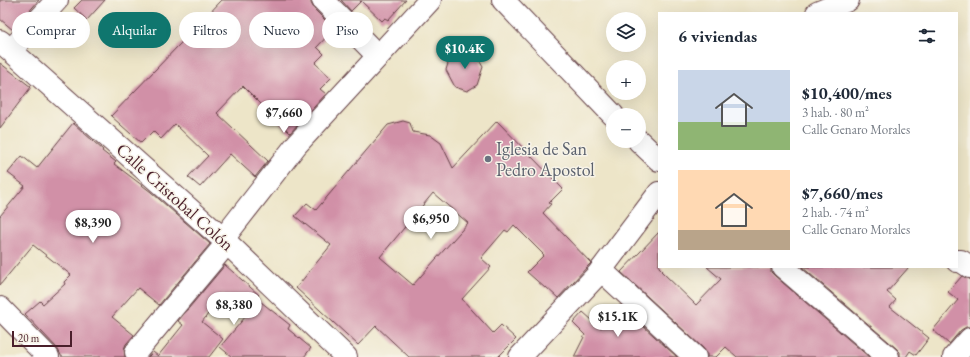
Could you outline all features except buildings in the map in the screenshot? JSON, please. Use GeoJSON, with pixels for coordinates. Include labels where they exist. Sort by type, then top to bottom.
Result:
{"type":"FeatureCollection","features":[{"type":"Feature","properties":{"kind":"street"},"geometry":{"type":"LineString","coordinates":[[5,45],[57,0]]}},
{"type":"Feature","properties":{"kind":"street"},"geometry":{"type":"LineString","coordinates":[[323,0],[378,56]]}},
{"type":"Feature","properties":{"kind":"street"},"geometry":{"type":"LineString","coordinates":[[136,352],[225,241],[297,144],[430,0]]}},
{"type":"Feature","properties":{"kind":"street"},"geometry":{"type":"LineString","coordinates":[[503,0],[606,108]]}},
{"type":"Feature","properties":{"kind":"street"},"geometry":{"type":"LineString","coordinates":[[807,12],[810,0]]}},
{"type":"Feature","properties":{"kind":"street"},"geometry":{"type":"LineString","coordinates":[[820,12],[848,0]]}},
{"type":"Feature","properties":{"kind":"street","name":"Calle Cristobal Colón"},"geometry":{"type":"LineString","coordinates":[[5,45],[225,241],[346,357]]}},
{"type":"Feature","properties":{"kind":"street"},"geometry":{"type":"LineString","coordinates":[[646,148],[658,159]]}},
{"type":"Feature","properties":{"kind":"street"},"geometry":{"type":"LineString","coordinates":[[520,357],[601,270],[658,194]]}},
{"type":"Feature","properties":{"kind":"street"},"geometry":{"type":"LineString","coordinates":[[958,261],[961,261],[970,267]]}},
{"type":"Feature","properties":{"kind":"street"},"geometry":{"type":"LineString","coordinates":[[783,268],[888,357]]}},
{"type":"Feature","properties":{"kind":"street"},"geometry":{"type":"LineString","coordinates":[[601,270],[695,357]]}},
{"type":"Feature","properties":{"kind":"street"},"geometry":{"type":"LineString","coordinates":[[0,308],[48,357]]}},
{"type":"Feature","properties":{"kind":"street"},"geometry":{"type":"LineString","coordinates":[[954,357],[970,339]]}},
{"type":"Feature","properties":{"kind":"place","name":"Iglesia de San Pedro Apostol"},"geometry":{"type":"Point","coordinates":[488,159]}}]}
